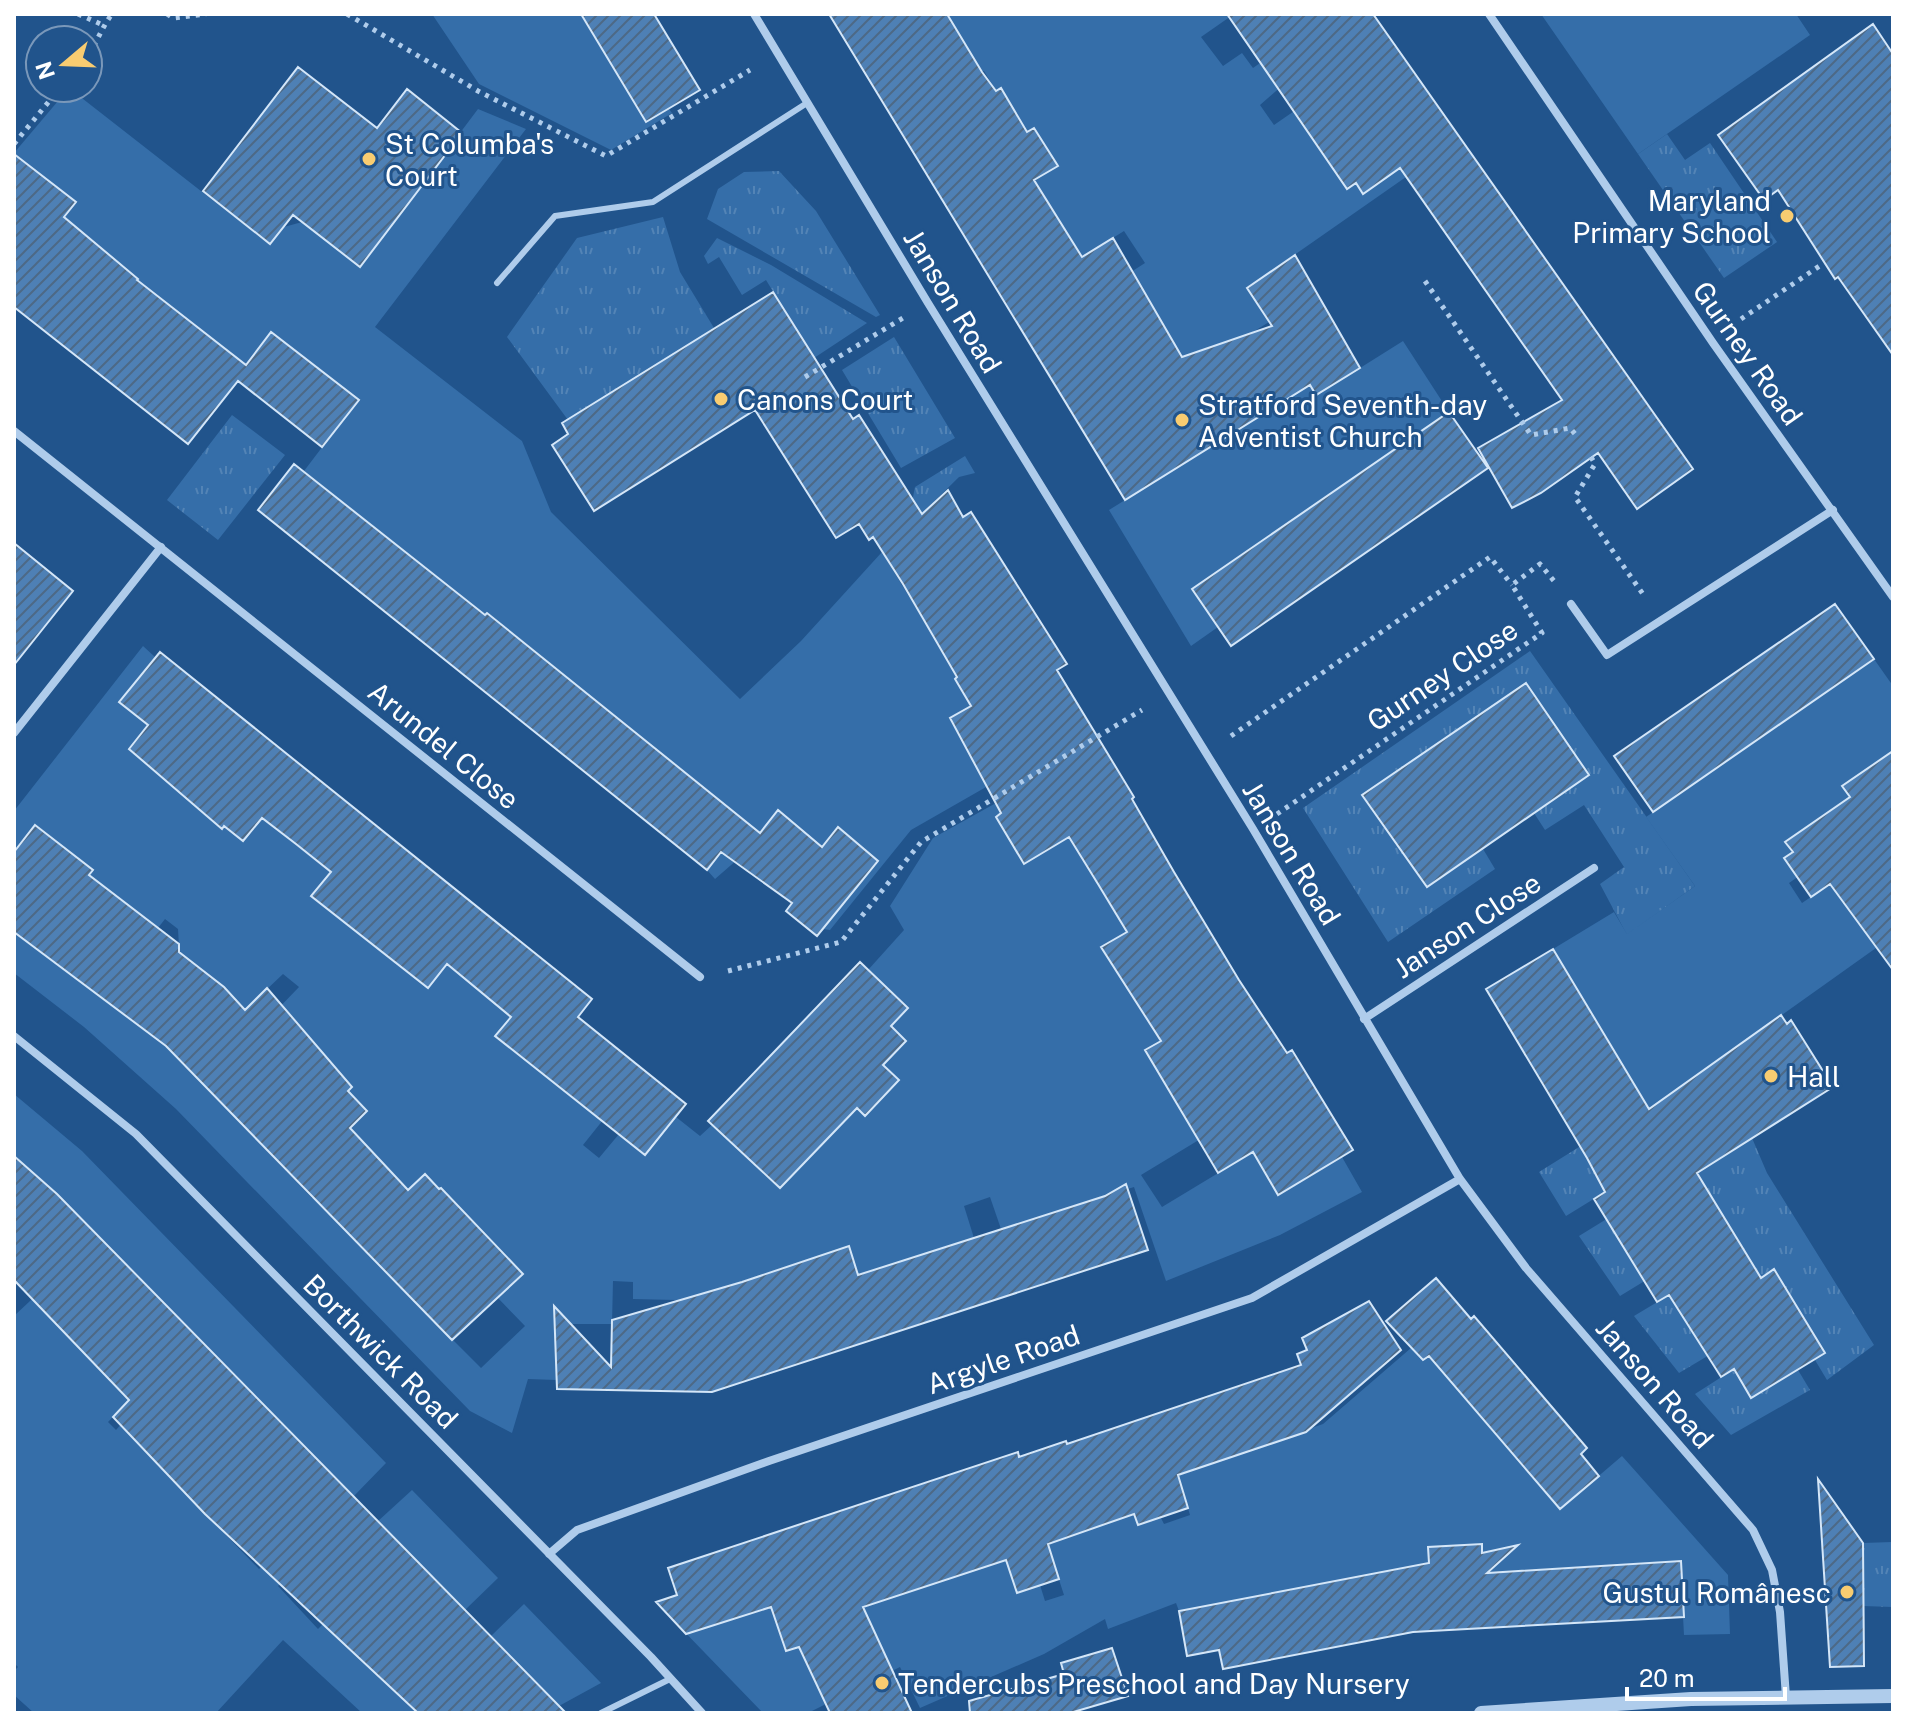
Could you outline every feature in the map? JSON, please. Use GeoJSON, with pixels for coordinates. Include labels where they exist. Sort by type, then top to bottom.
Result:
{"type":"FeatureCollection","features":[{"type":"Feature","properties":{"kind":"street","name":"Janson Road"},"geometry":{"type":"LineString","coordinates":[[754,14],[928,303],[1253,829],[1460,1179],[1526,1268],[1753,1530],[1772,1570],[1780,1612],[1786,1697]]}},
{"type":"Feature","properties":{"kind":"street","name":"Gurney Road"},"geometry":{"type":"LineString","coordinates":[[1489,14],[1713,343],[1893,597]]}},
{"type":"Feature","properties":{"kind":"street","name":"Arundel Close"},"geometry":{"type":"LineString","coordinates":[[14,431],[700,977]]}},
{"type":"Feature","properties":{"kind":"street"},"geometry":{"type":"LineString","coordinates":[[1571,604],[1607,655],[1833,510]]}},
{"type":"Feature","properties":{"kind":"street"},"geometry":{"type":"LineString","coordinates":[[14,733],[161,547]]}},
{"type":"Feature","properties":{"kind":"street","name":"Janson Close"},"geometry":{"type":"LineString","coordinates":[[1364,1019],[1594,868]]}},
{"type":"Feature","properties":{"kind":"street","name":"Borthwick Road"},"geometry":{"type":"LineString","coordinates":[[14,1036],[136,1134],[702,1713]]}},
{"type":"Feature","properties":{"kind":"street","name":"Argyle Road"},"geometry":{"type":"LineString","coordinates":[[549,1554],[577,1530],[591,1524],[1252,1298],[1460,1179]]}},
{"type":"Feature","properties":{"kind":"street"},"geometry":{"type":"LineString","coordinates":[[1481,1713],[1692,1706],[1786,1697],[1893,1696]]}},
{"type":"Feature","properties":{"kind":"lane"},"geometry":{"type":"LineString","coordinates":[[497,283],[555,216],[653,202],[807,103]]}},
{"type":"Feature","properties":{"kind":"lane"},"geometry":{"type":"LineString","coordinates":[[601,1713],[670,1679]]}},
{"type":"Feature","properties":{"kind":"path"},"geometry":{"type":"LineString","coordinates":[[78,14],[101,24]]}},
{"type":"Feature","properties":{"kind":"path"},"geometry":{"type":"LineString","coordinates":[[167,14],[173,18],[206,14]]}},
{"type":"Feature","properties":{"kind":"path"},"geometry":{"type":"LineString","coordinates":[[347,14],[478,91],[606,156],[778,53]]}},
{"type":"Feature","properties":{"kind":"path"},"geometry":{"type":"LineString","coordinates":[[14,144],[47,104]]}},
{"type":"Feature","properties":{"kind":"path"},"geometry":{"type":"LineString","coordinates":[[1741,319],[1824,263]]}},
{"type":"Feature","properties":{"kind":"path"},"geometry":{"type":"LineString","coordinates":[[1425,281],[1531,435],[1570,428],[1575,434]]}},
{"type":"Feature","properties":{"kind":"path"},"geometry":{"type":"LineString","coordinates":[[805,377],[928,303]]}},
{"type":"Feature","properties":{"kind":"path"},"geometry":{"type":"LineString","coordinates":[[1591,457],[1595,464],[1575,497],[1662,620]]}},
{"type":"Feature","properties":{"kind":"path"},"geometry":{"type":"LineString","coordinates":[[1206,754],[1490,557],[1512,585]]}},
{"type":"Feature","properties":{"kind":"path","name":"Gurney Close"},"geometry":{"type":"LineString","coordinates":[[1253,829],[1542,633],[1512,585],[1540,564],[1571,604]]}},
{"type":"Feature","properties":{"kind":"path"},"geometry":{"type":"LineString","coordinates":[[700,977],[841,942],[921,842],[1124,723]]}},
{"type":"Feature","properties":{"kind":"green space"},"geometry":{"type":"Polygon","coordinates":[[[432,14],[580,14],[646,122],[669,109],[672,113],[611,150],[479,84],[432,14]]]}},
{"type":"Feature","properties":{"kind":"green space"},"geometry":{"type":"Polygon","coordinates":[[[906,14],[1234,14],[1201,37],[1223,66],[1242,53],[1253,68],[1277,51],[1290,79],[1260,105],[1274,125],[1313,98],[1333,169],[1347,189],[1356,183],[1364,194],[1400,168],[1406,177],[1247,288],[1269,322],[1136,405],[1103,290],[1145,263],[1124,231],[1089,253],[1062,284],[1075,245],[1047,201],[1008,196],[1058,165],[1034,128],[985,158],[971,133],[1013,107],[1002,88],[996,91],[984,71],[947,94],[971,54],[948,16],[906,14]]]}},
{"type":"Feature","properties":{"kind":"green space"},"geometry":{"type":"Polygon","coordinates":[[[1541,14],[1796,14],[1810,35],[1638,154],[1541,14]]]}},
{"type":"Feature","properties":{"kind":"green space"},"geometry":{"type":"Polygon","coordinates":[[[55,104],[89,104],[270,245],[284,227],[302,222],[360,266],[478,109],[526,129],[375,327],[522,441],[551,512],[740,699],[801,641],[882,552],[953,669],[978,665],[955,679],[967,700],[990,687],[967,716],[963,710],[949,718],[959,735],[1091,727],[911,830],[830,930],[823,929],[878,861],[839,827],[822,847],[778,811],[738,859],[715,879],[707,870],[745,822],[488,613],[449,660],[472,605],[304,471],[358,400],[272,332],[235,379],[118,305],[138,279],[64,217],[76,202],[14,208],[14,153],[55,104]]]}},
{"type":"Feature","properties":{"kind":"green space"},"geometry":{"type":"Polygon","coordinates":[[[1667,134],[1685,160],[1710,143],[1777,242],[1724,278],[1638,154],[1667,134]]]}},
{"type":"Feature","properties":{"kind":"green space"},"geometry":{"type":"Polygon","coordinates":[[[779,171],[816,211],[880,315],[876,317],[707,219],[718,189],[744,172],[779,171]]]}},
{"type":"Feature","properties":{"kind":"green space"},"geometry":{"type":"Polygon","coordinates":[[[663,217],[680,272],[714,328],[568,420],[507,337],[577,238],[663,217]]]}},
{"type":"Feature","properties":{"kind":"green space"},"geometry":{"type":"Polygon","coordinates":[[[717,238],[771,265],[867,323],[814,358],[766,280],[742,295],[719,257],[708,264],[704,256],[717,238]]]}},
{"type":"Feature","properties":{"kind":"green space"},"geometry":{"type":"Polygon","coordinates":[[[894,337],[955,438],[901,468],[842,370],[894,337]]]}},
{"type":"Feature","properties":{"kind":"green space"},"geometry":{"type":"Polygon","coordinates":[[[1403,341],[1449,412],[1192,589],[1218,627],[1191,646],[1109,510],[1290,397],[1310,386],[1317,395],[1403,341]]]}},
{"type":"Feature","properties":{"kind":"green space"},"geometry":{"type":"Polygon","coordinates":[[[232,415],[285,455],[218,540],[167,500],[232,415]]]}},
{"type":"Feature","properties":{"kind":"green space"},"geometry":{"type":"Polygon","coordinates":[[[965,456],[975,473],[959,477],[900,535],[910,512],[915,487],[965,456]]]}},
{"type":"Feature","properties":{"kind":"green space"},"geometry":{"type":"Polygon","coordinates":[[[143,646],[155,657],[119,701],[148,725],[129,750],[157,773],[178,749],[209,805],[203,813],[222,829],[224,826],[243,841],[262,818],[331,872],[312,897],[342,921],[361,896],[394,962],[428,988],[447,964],[512,1016],[496,1036],[603,1120],[583,1145],[599,1158],[619,1134],[645,1154],[676,1117],[700,1136],[712,1125],[780,1188],[818,1148],[830,1082],[865,1116],[899,1080],[883,1065],[906,1041],[891,1026],[908,1008],[868,970],[904,930],[890,906],[933,838],[1093,749],[1097,755],[996,817],[1024,864],[1069,837],[1127,932],[1102,947],[1144,961],[1212,1132],[1141,1175],[1162,1207],[1253,1152],[1279,1195],[1342,1157],[1362,1192],[1280,1235],[1166,1281],[1134,1187],[1001,1229],[990,1197],[964,1206],[974,1238],[859,1278],[849,1246],[725,1287],[687,1386],[676,1300],[633,1299],[633,1282],[613,1281],[612,1324],[558,1324],[556,1380],[528,1379],[512,1433],[470,1411],[176,1109],[84,1027],[14,973],[14,932],[147,1032],[198,967],[176,950],[179,947],[178,929],[165,919],[158,928],[86,879],[93,870],[36,825],[14,852],[14,811],[143,646]],[[283,974],[245,1010],[226,990],[167,1047],[312,1198],[360,1153],[343,1135],[348,1091],[352,1087],[317,1046],[273,1014],[299,987],[283,974]],[[424,1174],[415,1183],[419,1188],[444,1331],[481,1368],[525,1326],[443,1241],[468,1216],[424,1174]]]}},
{"type":"Feature","properties":{"kind":"green space"},"geometry":{"type":"Polygon","coordinates":[[[1530,651],[1695,886],[1627,935],[1600,884],[1624,867],[1584,805],[1545,830],[1534,813],[1589,775],[1526,683],[1363,795],[1426,887],[1483,849],[1495,869],[1388,942],[1303,808],[1530,651]]]}},
{"type":"Feature","properties":{"kind":"green space"},"geometry":{"type":"Polygon","coordinates":[[[1874,659],[1893,686],[1893,751],[1842,786],[1850,797],[1786,843],[1793,852],[1870,827],[1789,883],[1802,903],[1830,884],[1842,901],[1851,894],[1876,927],[1866,934],[1876,948],[1699,1074],[1583,1147],[1579,1138],[1643,1099],[1553,949],[1614,912],[1627,934],[1695,886],[1646,817],[1874,659]]]}},
{"type":"Feature","properties":{"kind":"green space"},"geometry":{"type":"Polygon","coordinates":[[[1709,1066],[1752,1138],[1767,1173],[1874,1345],[1827,1380],[1815,1360],[1825,1353],[1775,1270],[1761,1278],[1661,1114],[1586,1158],[1605,1192],[1566,1216],[1539,1172],[1709,1066]]]}},
{"type":"Feature","properties":{"kind":"green space"},"geometry":{"type":"Polygon","coordinates":[[[14,1094],[82,1151],[386,1463],[353,1497],[178,1350],[108,1422],[116,1430],[123,1422],[205,1514],[261,1492],[222,1531],[259,1569],[300,1532],[316,1548],[278,1586],[318,1629],[357,1590],[418,1713],[362,1713],[283,1640],[216,1713],[34,1713],[14,1695],[14,1671],[18,1667],[14,1663],[14,1316],[79,1255],[88,1228],[49,1186],[14,1219],[14,1094]]]}},
{"type":"Feature","properties":{"kind":"green space"},"geometry":{"type":"Polygon","coordinates":[[[1618,1212],[1656,1274],[1620,1296],[1579,1236],[1618,1212]]]}},
{"type":"Feature","properties":{"kind":"green space"},"geometry":{"type":"Polygon","coordinates":[[[1669,1295],[1688,1326],[1702,1318],[1721,1348],[1679,1373],[1634,1316],[1669,1295]]]}},
{"type":"Feature","properties":{"kind":"green space"},"geometry":{"type":"Polygon","coordinates":[[[1411,1348],[1423,1360],[1429,1356],[1560,1509],[1622,1456],[1728,1575],[1730,1634],[1684,1635],[1680,1561],[1418,1576],[1420,1632],[1396,1635],[1383,1572],[1179,1611],[1176,1603],[1108,1629],[1105,1619],[1044,1654],[920,1708],[900,1667],[808,1713],[763,1713],[676,1623],[771,1606],[786,1651],[853,1578],[1005,1557],[1017,1592],[1040,1585],[1045,1601],[1064,1595],[1030,1491],[1126,1492],[1138,1525],[1161,1518],[1164,1524],[1190,1515],[1178,1475],[1323,1424],[1411,1348]]]}},
{"type":"Feature","properties":{"kind":"green space"},"geometry":{"type":"Polygon","coordinates":[[[1734,1369],[1751,1398],[1798,1370],[1810,1390],[1731,1435],[1695,1394],[1734,1369]]]}},
{"type":"Feature","properties":{"kind":"green space"},"geometry":{"type":"Polygon","coordinates":[[[412,1490],[498,1578],[465,1610],[377,1522],[412,1490]]]}},
{"type":"Feature","properties":{"kind":"green space"},"geometry":{"type":"Polygon","coordinates":[[[1893,1542],[1893,1607],[1863,1606],[1863,1543],[1893,1542]]]}},
{"type":"Feature","properties":{"kind":"green space"},"geometry":{"type":"Polygon","coordinates":[[[524,1604],[601,1683],[559,1706],[490,1637],[524,1604]]]}},
{"type":"Feature","properties":{"kind":"building"},"geometry":{"type":"Polygon","coordinates":[[[581,14],[654,14],[700,90],[646,122],[581,14]]]}},
{"type":"Feature","properties":{"kind":"building"},"geometry":{"type":"Polygon","coordinates":[[[829,14],[947,14],[982,72],[996,91],[1001,88],[1027,132],[1034,128],[1058,166],[1034,180],[1082,257],[1113,238],[1182,357],[1272,326],[1247,288],[1295,255],[1360,368],[1316,395],[1310,385],[1125,500],[829,14]]]}},
{"type":"Feature","properties":{"kind":"building"},"geometry":{"type":"Polygon","coordinates":[[[1227,14],[1373,14],[1693,469],[1637,509],[1598,453],[1541,493],[1512,508],[1478,448],[1562,400],[1400,168],[1363,194],[1356,183],[1347,189],[1227,14]]]}},
{"type":"Feature","properties":{"kind":"building"},"geometry":{"type":"Polygon","coordinates":[[[1873,24],[1893,54],[1893,355],[1838,277],[1835,279],[1778,190],[1764,200],[1718,135],[1873,24]]]}},
{"type":"Feature","properties":{"kind":"building","name":"St Columba's Court"},"geometry":{"type":"Polygon","coordinates":[[[298,67],[377,128],[407,89],[462,133],[360,267],[293,215],[270,244],[203,191],[298,67]]]}},
{"type":"Feature","properties":{"kind":"building"},"geometry":{"type":"Polygon","coordinates":[[[14,154],[76,202],[64,217],[137,280],[246,365],[271,332],[359,400],[322,447],[238,381],[188,444],[14,307],[14,154]]]}},
{"type":"Feature","properties":{"kind":"building"},"geometry":{"type":"Polygon","coordinates":[[[773,292],[853,419],[859,415],[922,514],[948,490],[963,517],[971,512],[1067,664],[1057,670],[1134,797],[1132,799],[1174,872],[1239,980],[1287,1053],[1292,1050],[1353,1150],[1278,1195],[1253,1152],[1218,1173],[1145,1050],[1161,1041],[1101,947],[1127,932],[1098,884],[1069,837],[1024,864],[996,817],[1001,813],[950,718],[971,706],[903,584],[873,537],[869,540],[859,524],[836,538],[755,410],[594,511],[552,445],[568,434],[562,423],[773,292]]]}},
{"type":"Feature","properties":{"kind":"building"},"geometry":{"type":"Polygon","coordinates":[[[1449,412],[1488,468],[1231,646],[1192,589],[1449,412]]]}},
{"type":"Feature","properties":{"kind":"building"},"geometry":{"type":"Polygon","coordinates":[[[294,464],[485,615],[487,613],[760,833],[778,810],[822,847],[838,827],[878,861],[817,936],[786,911],[792,903],[721,852],[707,870],[258,510],[294,464]]]}},
{"type":"Feature","properties":{"kind":"building"},"geometry":{"type":"Polygon","coordinates":[[[14,543],[73,591],[14,665],[14,543]]]}},
{"type":"Feature","properties":{"kind":"building"},"geometry":{"type":"Polygon","coordinates":[[[1835,604],[1874,659],[1653,812],[1614,756],[1835,604]]]}},
{"type":"Feature","properties":{"kind":"building"},"geometry":{"type":"Polygon","coordinates":[[[160,652],[592,999],[578,1017],[686,1104],[645,1155],[495,1036],[511,1017],[447,964],[428,988],[311,896],[331,872],[296,844],[262,818],[243,841],[224,826],[222,829],[129,749],[148,725],[119,702],[160,652]]]}},
{"type":"Feature","properties":{"kind":"building"},"geometry":{"type":"Polygon","coordinates":[[[1526,683],[1589,775],[1427,887],[1362,795],[1526,683]]]}},
{"type":"Feature","properties":{"kind":"building"},"geometry":{"type":"Polygon","coordinates":[[[1893,751],[1893,970],[1830,884],[1811,897],[1784,858],[1793,852],[1785,842],[1850,797],[1842,786],[1893,751]]]}},
{"type":"Feature","properties":{"kind":"building"},"geometry":{"type":"Polygon","coordinates":[[[35,825],[93,870],[89,875],[179,944],[179,952],[224,987],[245,1010],[267,988],[352,1087],[348,1091],[367,1111],[350,1128],[408,1190],[425,1174],[523,1274],[452,1340],[166,1046],[14,932],[14,852],[35,825]]]}},
{"type":"Feature","properties":{"kind":"building"},"geometry":{"type":"Polygon","coordinates":[[[1553,949],[1649,1109],[1781,1015],[1787,1024],[1791,1020],[1833,1087],[1697,1173],[1761,1278],[1774,1269],[1825,1353],[1751,1398],[1734,1369],[1721,1377],[1669,1295],[1657,1302],[1594,1199],[1605,1192],[1587,1158],[1486,989],[1553,949]]]}},
{"type":"Feature","properties":{"kind":"building"},"geometry":{"type":"Polygon","coordinates":[[[860,962],[908,1008],[891,1026],[906,1041],[883,1065],[899,1080],[865,1116],[857,1108],[780,1188],[708,1121],[860,962]]]}},
{"type":"Feature","properties":{"kind":"building"},"geometry":{"type":"Polygon","coordinates":[[[14,1156],[57,1194],[566,1713],[418,1713],[205,1514],[113,1417],[129,1400],[14,1280],[14,1156]]]}},
{"type":"Feature","properties":{"kind":"building"},"geometry":{"type":"Polygon","coordinates":[[[1126,1184],[1148,1250],[712,1392],[557,1389],[554,1306],[611,1367],[612,1320],[742,1282],[849,1246],[858,1275],[1105,1196],[1126,1184]]]}},
{"type":"Feature","properties":{"kind":"building"},"geometry":{"type":"Polygon","coordinates":[[[1436,1278],[1471,1319],[1474,1316],[1587,1448],[1581,1454],[1599,1476],[1560,1509],[1429,1356],[1423,1360],[1386,1321],[1436,1278]]]}},
{"type":"Feature","properties":{"kind":"building"},"geometry":{"type":"Polygon","coordinates":[[[1369,1301],[1401,1350],[1306,1432],[1178,1475],[1188,1508],[1138,1525],[1134,1514],[1048,1544],[1059,1579],[1017,1593],[1006,1560],[863,1607],[912,1713],[830,1713],[799,1647],[786,1651],[771,1607],[686,1634],[656,1602],[677,1595],[668,1568],[1018,1452],[1019,1457],[1066,1441],[1067,1444],[1301,1365],[1297,1354],[1307,1350],[1302,1338],[1369,1301]]]}},
{"type":"Feature","properties":{"kind":"building"},"geometry":{"type":"Polygon","coordinates":[[[1818,1479],[1863,1543],[1864,1666],[1830,1667],[1818,1479]]]}},
{"type":"Feature","properties":{"kind":"building"},"geometry":{"type":"Polygon","coordinates":[[[1482,1544],[1482,1553],[1518,1545],[1487,1573],[1681,1561],[1684,1617],[1413,1632],[1223,1669],[1219,1650],[1187,1656],[1179,1611],[1429,1563],[1428,1547],[1482,1544]]]}},
{"type":"Feature","properties":{"kind":"building"},"geometry":{"type":"Polygon","coordinates":[[[1112,1648],[1128,1696],[1070,1713],[970,1713],[969,1701],[1064,1674],[1061,1663],[1112,1648]]]}},
{"type":"Feature","properties":{"kind":"place","name":"St Columba's Court"},"geometry":{"type":"Point","coordinates":[369,159]}},
{"type":"Feature","properties":{"kind":"place","name":"Maryland Primary School"},"geometry":{"type":"Point","coordinates":[1787,216]}},
{"type":"Feature","properties":{"kind":"place","name":"Canons Court"},"geometry":{"type":"Point","coordinates":[721,399]}},
{"type":"Feature","properties":{"kind":"place","name":"Stratford Seventh-day Adventist Church"},"geometry":{"type":"Point","coordinates":[1182,420]}},
{"type":"Feature","properties":{"kind":"place","name":"Hall"},"geometry":{"type":"Point","coordinates":[1771,1076]}},
{"type":"Feature","properties":{"kind":"place","name":"Gustul Românesc"},"geometry":{"type":"Point","coordinates":[1847,1592]}},
{"type":"Feature","properties":{"kind":"place","name":"Tendercubs Preschool and Day Nursery"},"geometry":{"type":"Point","coordinates":[882,1683]}}]}
